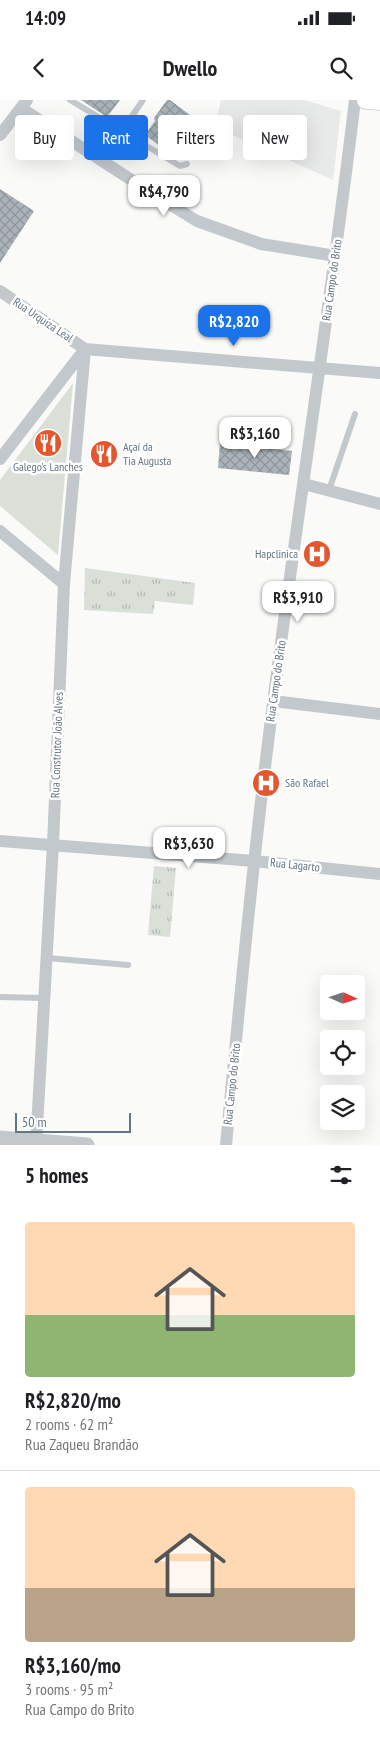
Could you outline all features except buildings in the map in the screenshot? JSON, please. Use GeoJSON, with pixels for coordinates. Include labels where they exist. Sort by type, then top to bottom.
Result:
{"type":"FeatureCollection","features":[{"type":"Feature","properties":{"kind":"main road"},"geometry":{"type":"LineString","coordinates":[[366,100],[380,101]]}},
{"type":"Feature","properties":{"kind":"street","name":"Rua Campo do Brito"},"geometry":{"type":"LineString","coordinates":[[226,1145],[254,861],[274,701],[336,256],[355,100]]}},
{"type":"Feature","properties":{"kind":"street"},"geometry":{"type":"LineString","coordinates":[[0,136],[24,104],[156,196],[197,221],[261,244],[336,256]]}},
{"type":"Feature","properties":{"kind":"street","name":"Rua Urquiza Leal"},"geometry":{"type":"LineString","coordinates":[[0,291],[85,349]]}},
{"type":"Feature","properties":{"kind":"street"},"geometry":{"type":"LineString","coordinates":[[0,459],[85,349],[380,373]]}},
{"type":"Feature","properties":{"kind":"street","name":"Rua Construtor João Alves"},"geometry":{"type":"LineString","coordinates":[[36,1143],[53,844],[64,584],[85,349]]}},
{"type":"Feature","properties":{"kind":"street"},"geometry":{"type":"LineString","coordinates":[[304,484],[380,504]]}},
{"type":"Feature","properties":{"kind":"street"},"geometry":{"type":"LineString","coordinates":[[0,531],[64,584]]}},
{"type":"Feature","properties":{"kind":"street"},"geometry":{"type":"LineString","coordinates":[[274,701],[380,714]]}},
{"type":"Feature","properties":{"kind":"street","name":"Rua Lagarto"},"geometry":{"type":"LineString","coordinates":[[0,841],[254,861],[380,874]]}},
{"type":"Feature","properties":{"kind":"street"},"geometry":{"type":"LineString","coordinates":[[0,1138],[36,1143],[87,1145]]}},
{"type":"Feature","properties":{"kind":"lane"},"geometry":{"type":"LineString","coordinates":[[70,100],[94,115]]}},
{"type":"Feature","properties":{"kind":"lane"},"geometry":{"type":"LineString","coordinates":[[133,115],[143,100]]}},
{"type":"Feature","properties":{"kind":"lane"},"geometry":{"type":"LineString","coordinates":[[148,148],[180,166],[187,164]]}},
{"type":"Feature","properties":{"kind":"lane"},"geometry":{"type":"LineString","coordinates":[[329,490],[355,414]]}},
{"type":"Feature","properties":{"kind":"lane"},"geometry":{"type":"LineString","coordinates":[[47,958],[128,965]]}},
{"type":"Feature","properties":{"kind":"lane"},"geometry":{"type":"LineString","coordinates":[[0,997],[44,998]]}},
{"type":"Feature","properties":{"kind":"shaded area"},"geometry":{"type":"Polygon","coordinates":[[[221,100],[305,100],[341,111],[333,180],[288,160],[307,160],[307,115],[243,115],[243,140],[233,135],[233,115],[218,115],[221,100]]]}},
{"type":"Feature","properties":{"kind":"green space"},"geometry":{"type":"Polygon","coordinates":[[[73,383],[58,555],[0,506],[0,480],[73,383]]]}},
{"type":"Feature","properties":{"kind":"green space"},"geometry":{"type":"Polygon","coordinates":[[[85,568],[195,583],[193,605],[155,601],[153,614],[84,610],[85,568]]]}},
{"type":"Feature","properties":{"kind":"green space"},"geometry":{"type":"Polygon","coordinates":[[[154,866],[176,868],[170,937],[148,935],[154,866]]]}},
{"type":"Feature","properties":{"kind":"place","name":"Galego's Lanches"},"geometry":{"type":"Point","coordinates":[48,443]}},
{"type":"Feature","properties":{"kind":"place","name":"Açaí da Tia Augusta"},"geometry":{"type":"Point","coordinates":[104,454]}},
{"type":"Feature","properties":{"kind":"place","name":"Hapclinica"},"geometry":{"type":"Point","coordinates":[317,554]}},
{"type":"Feature","properties":{"kind":"place","name":"São Rafael"},"geometry":{"type":"Point","coordinates":[266,783]}}]}
